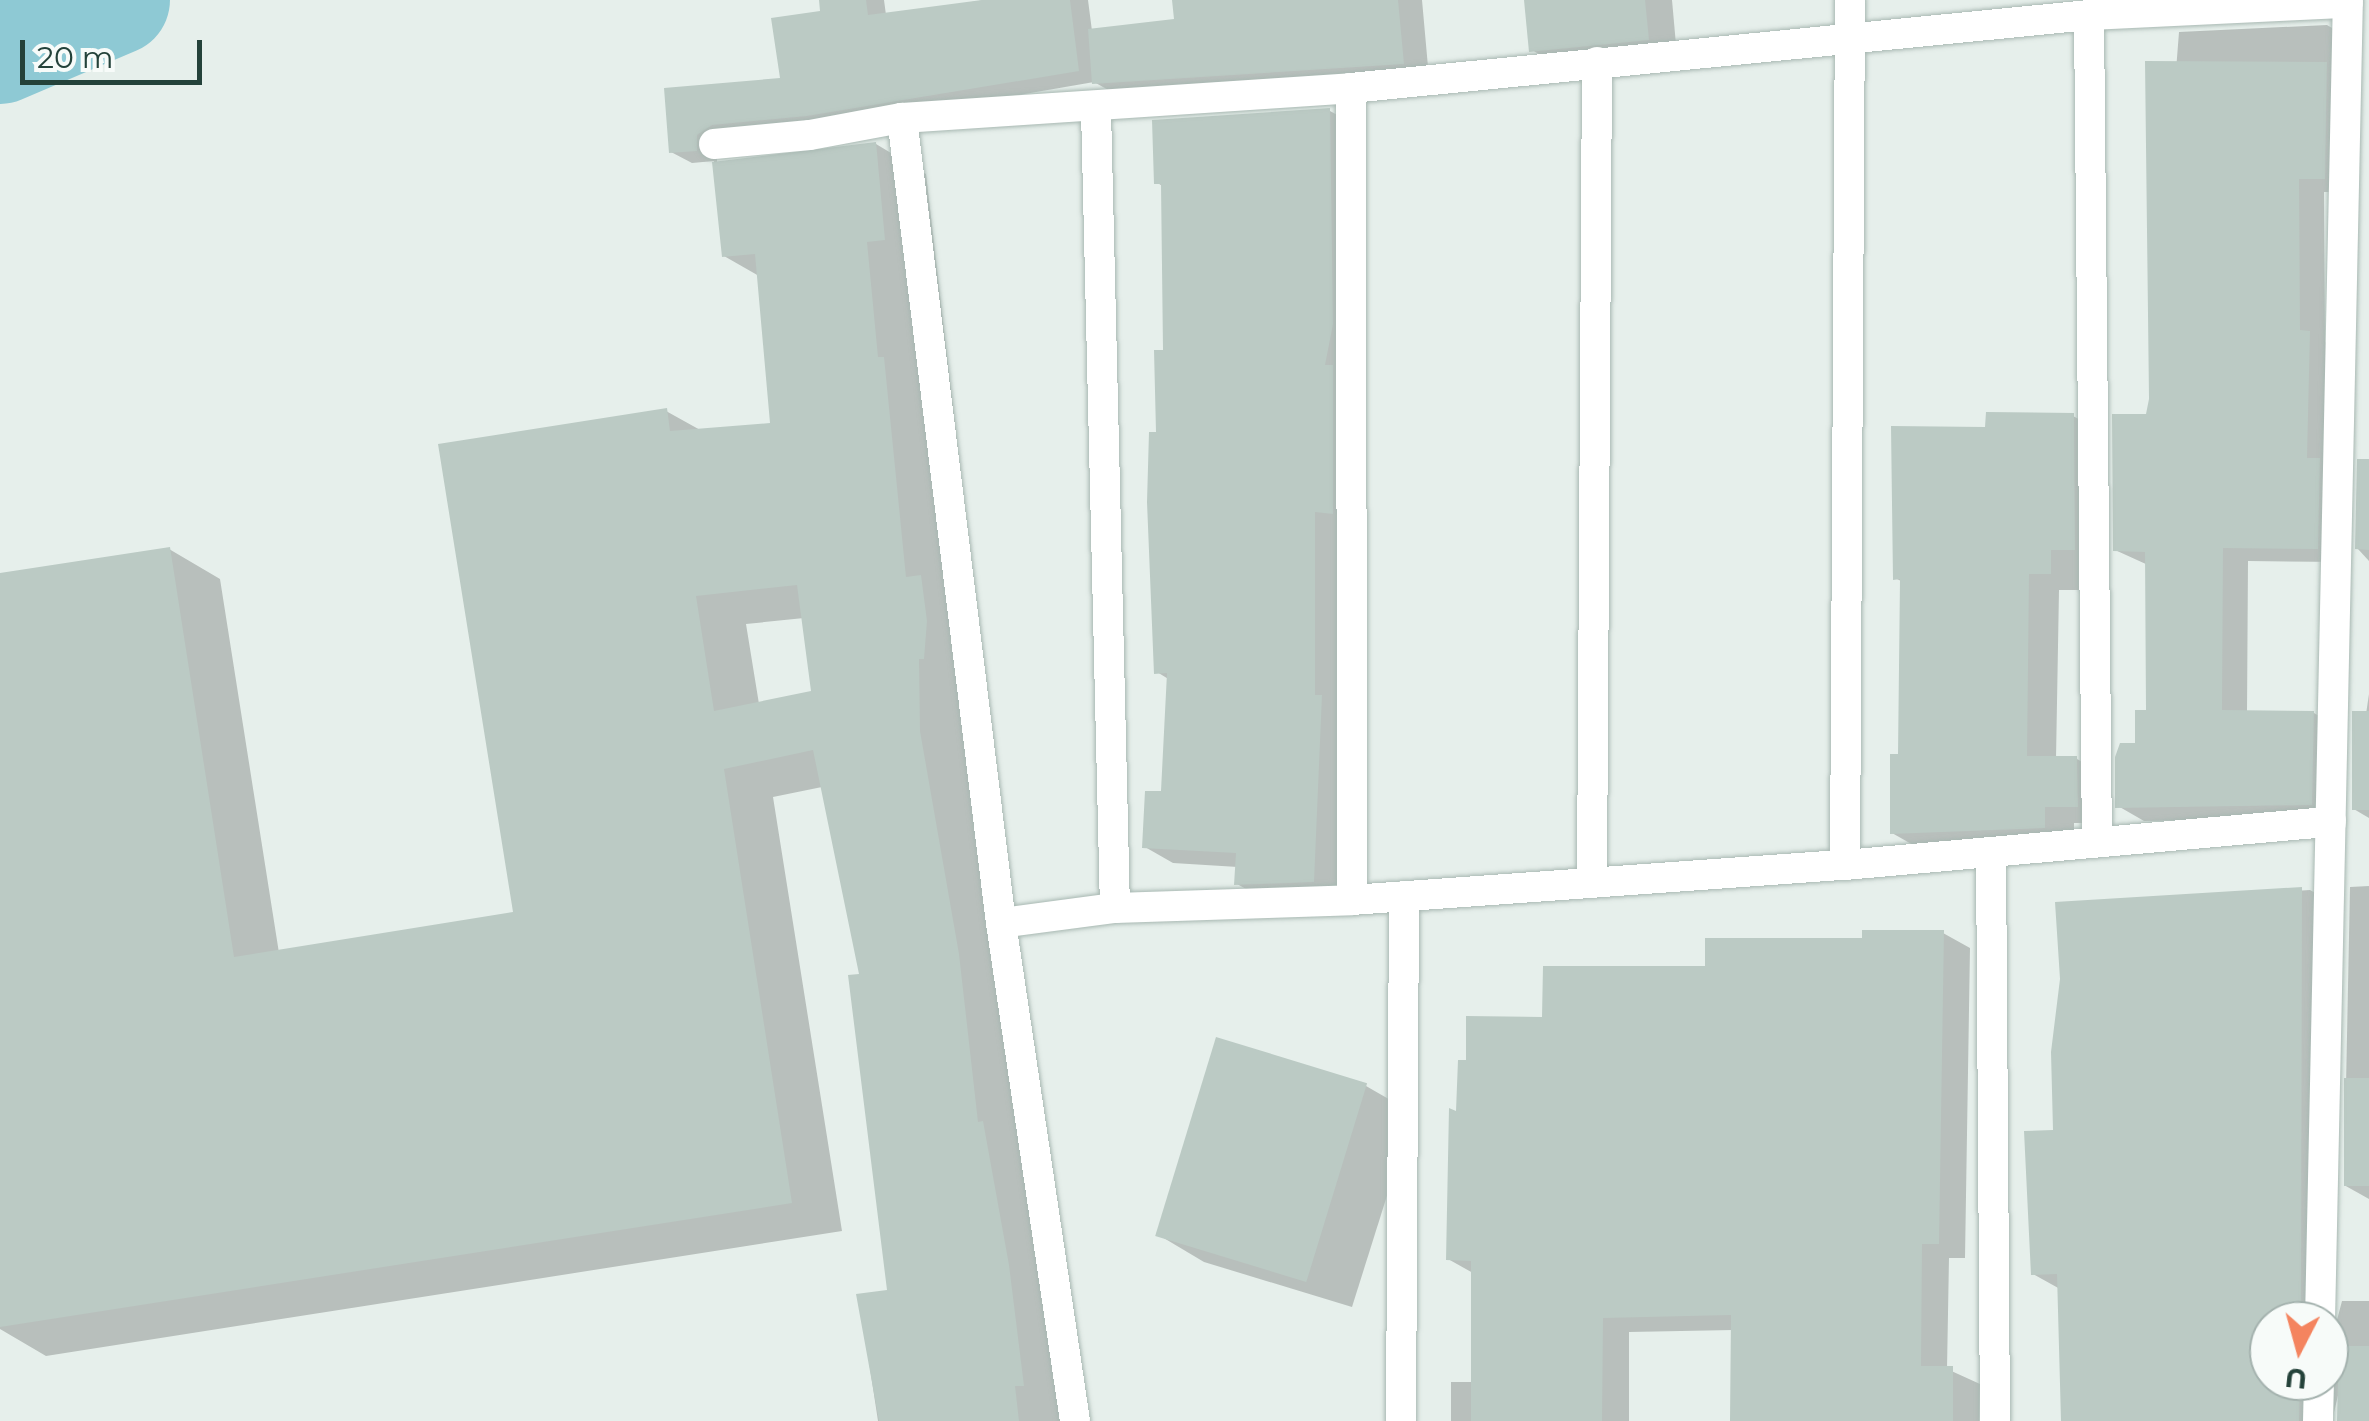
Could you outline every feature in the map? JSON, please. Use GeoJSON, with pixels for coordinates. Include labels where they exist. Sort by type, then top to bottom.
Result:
{"type":"FeatureCollection","features":[{"type":"Feature","properties":{"kind":"street"},"geometry":{"type":"LineString","coordinates":[[1845,865],[1850,0]]}},
{"type":"Feature","properties":{"kind":"street"},"geometry":{"type":"LineString","coordinates":[[714,144],[902,118],[1351,88],[2089,15],[2348,2],[2320,1301]]}},
{"type":"Feature","properties":{"kind":"street"},"geometry":{"type":"LineString","coordinates":[[2089,15],[2097,842]]}},
{"type":"Feature","properties":{"kind":"street"},"geometry":{"type":"LineString","coordinates":[[1592,879],[1597,62]]}},
{"type":"Feature","properties":{"kind":"street"},"geometry":{"type":"LineString","coordinates":[[1351,88],[1352,900]]}},
{"type":"Feature","properties":{"kind":"street"},"geometry":{"type":"LineString","coordinates":[[1096,108],[1115,908]]}},
{"type":"Feature","properties":{"kind":"street"},"geometry":{"type":"LineString","coordinates":[[902,118],[1001,923],[1075,1421]]}},
{"type":"Feature","properties":{"kind":"street"},"geometry":{"type":"LineString","coordinates":[[1001,923],[1115,908],[1352,900],[1592,879],[1845,865],[2331,822]]}},
{"type":"Feature","properties":{"kind":"street"},"geometry":{"type":"LineString","coordinates":[[1991,852],[1994,1421]]}},
{"type":"Feature","properties":{"kind":"street"},"geometry":{"type":"LineString","coordinates":[[1401,1421],[1404,896]]}},
{"type":"Feature","properties":{"kind":"building"},"geometry":{"type":"Polygon","coordinates":[[[819,0],[866,0],[868,15],[982,0],[1070,0],[1079,71],[807,116],[712,125],[697,135],[697,151],[669,153],[664,88],[780,78],[771,18],[820,11],[819,0]]]}},
{"type":"Feature","properties":{"kind":"building"},"geometry":{"type":"Polygon","coordinates":[[[1172,0],[1398,0],[1404,64],[1092,84],[1088,29],[1174,19],[1172,0]]]}},
{"type":"Feature","properties":{"kind":"building"},"geometry":{"type":"Polygon","coordinates":[[[1524,0],[1645,0],[1649,40],[1529,52],[1524,0]]]}},
{"type":"Feature","properties":{"kind":"building"},"geometry":{"type":"Polygon","coordinates":[[[2145,61],[2327,62],[2325,179],[2299,179],[2300,330],[2310,331],[2307,458],[2320,458],[2318,549],[2223,548],[2222,710],[2314,711],[2312,805],[2115,808],[2115,757],[2120,743],[2135,743],[2135,710],[2146,710],[2145,552],[2113,551],[2112,414],[2146,414],[2149,399],[2145,61]]]}},
{"type":"Feature","properties":{"kind":"building"},"geometry":{"type":"Polygon","coordinates":[[[1330,108],[1333,324],[1325,365],[1333,365],[1333,514],[1315,512],[1315,695],[1322,695],[1314,882],[1234,885],[1236,853],[1142,848],[1145,791],[1161,791],[1167,673],[1154,674],[1147,502],[1149,432],[1156,432],[1154,350],[1163,350],[1161,184],[1154,184],[1152,120],[1330,108]]]}},
{"type":"Feature","properties":{"kind":"building"},"geometry":{"type":"Polygon","coordinates":[[[876,142],[885,240],[867,242],[878,357],[884,357],[906,577],[921,575],[927,621],[924,659],[919,659],[920,731],[959,954],[978,1122],[983,1121],[1009,1265],[1024,1386],[1015,1386],[1019,1421],[879,1421],[856,1294],[887,1290],[848,975],[859,974],[813,750],[724,769],[792,1203],[0,1327],[0,573],[170,547],[234,957],[513,912],[438,444],[667,408],[670,431],[770,423],[755,254],[722,257],[712,162],[876,142]],[[797,585],[696,596],[714,711],[811,691],[797,585]]]}},
{"type":"Feature","properties":{"kind":"building"},"geometry":{"type":"Polygon","coordinates":[[[1986,412],[2074,413],[2075,550],[2051,550],[2051,574],[2029,574],[2027,756],[2077,756],[2078,807],[2045,807],[2045,828],[1890,834],[1890,754],[1898,754],[1900,579],[1893,580],[1891,426],[1985,427],[1986,412]]]}},
{"type":"Feature","properties":{"kind":"building"},"geometry":{"type":"Polygon","coordinates":[[[2357,459],[2369,459],[2369,550],[2355,549],[2357,459]]]}},
{"type":"Feature","properties":{"kind":"building"},"geometry":{"type":"Polygon","coordinates":[[[2352,711],[2369,711],[2369,810],[2352,810],[2352,711]]]}},
{"type":"Feature","properties":{"kind":"building"},"geometry":{"type":"Polygon","coordinates":[[[2302,887],[2301,1301],[2249,1301],[2249,1401],[2300,1401],[2299,1421],[2061,1421],[2057,1274],[2031,1275],[2024,1131],[2053,1130],[2051,1052],[2060,979],[2055,902],[2302,887]]]}},
{"type":"Feature","properties":{"kind":"building"},"geometry":{"type":"Polygon","coordinates":[[[1862,930],[1944,930],[1939,1244],[1922,1244],[1921,1366],[1953,1366],[1953,1421],[1730,1421],[1731,1315],[1603,1318],[1602,1421],[1471,1421],[1471,1261],[1446,1260],[1449,1108],[1456,1111],[1458,1060],[1466,1060],[1466,1016],[1542,1017],[1543,966],[1705,966],[1705,938],[1862,938],[1862,930]]]}},
{"type":"Feature","properties":{"kind":"building"},"geometry":{"type":"Polygon","coordinates":[[[1216,1037],[1367,1083],[1306,1282],[1155,1236],[1216,1037]]]}},
{"type":"Feature","properties":{"kind":"building"},"geometry":{"type":"Polygon","coordinates":[[[2344,1078],[2369,1078],[2369,1186],[2344,1186],[2344,1078]]]}},
{"type":"Feature","properties":{"kind":"building"},"geometry":{"type":"Polygon","coordinates":[[[2349,1346],[2369,1346],[2369,1421],[2337,1421],[2337,1401],[2349,1401],[2349,1346]]]}},
{"type":"Feature","properties":{"kind":"waterway"},"geometry":{"type":"LineString","coordinates":[[0,49],[115,0]]}}]}
